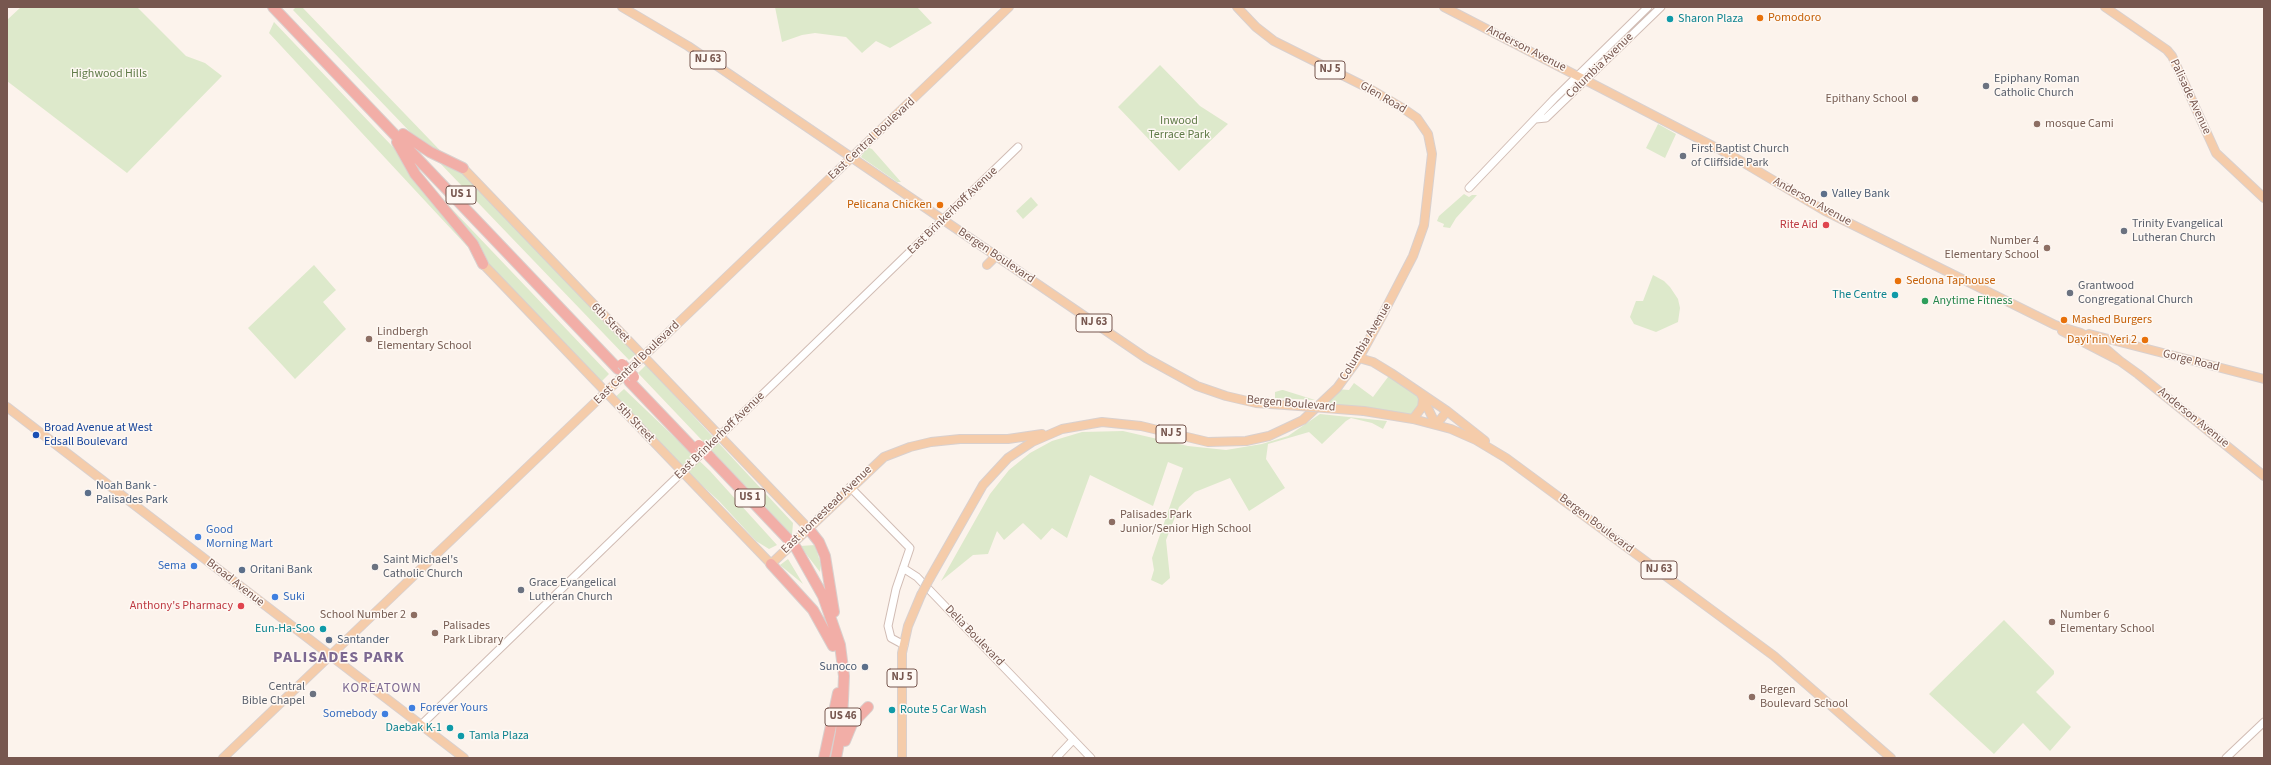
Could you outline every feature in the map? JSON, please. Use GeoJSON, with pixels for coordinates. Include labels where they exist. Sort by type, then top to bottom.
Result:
{"type":"FeatureCollection","features":[{"type":"Feature","properties":{"kind":"highway","name":"US 1"},"geometry":{"type":"LineString","coordinates":[[277,8],[541,283],[793,551],[821,590],[836,632],[844,676],[847,682],[848,702],[845,741],[841,758]]}},
{"type":"Feature","properties":{"kind":"highway","name":"US 1"},"geometry":{"type":"LineString","coordinates":[[390,126],[403,134],[529,271]]}},
{"type":"Feature","properties":{"kind":"highway"},"geometry":{"type":"LineString","coordinates":[[390,126],[412,170],[470,240],[483,264]]}},
{"type":"Feature","properties":{"kind":"highway"},"geometry":{"type":"LineString","coordinates":[[403,134],[430,152],[463,168]]}},
{"type":"Feature","properties":{"kind":"highway"},"geometry":{"type":"LineString","coordinates":[[808,528],[819,542],[826,556],[836,632]]}},
{"type":"Feature","properties":{"kind":"highway","name":"US 1"},"geometry":{"type":"LineString","coordinates":[[793,551],[816,596],[833,646],[838,692],[824,758]]}},
{"type":"Feature","properties":{"kind":"highway"},"geometry":{"type":"LineString","coordinates":[[771,564],[815,613],[833,646]]}},
{"type":"Feature","properties":{"kind":"highway","name":"US 46"},"geometry":{"type":"LineString","coordinates":[[836,758],[842,724],[844,676]]}},
{"type":"Feature","properties":{"kind":"highway","name":"US 46"},"geometry":{"type":"LineString","coordinates":[[830,758],[837,722],[838,692]]}},
{"type":"Feature","properties":{"kind":"highway"},"geometry":{"type":"LineString","coordinates":[[845,741],[852,724],[868,707]]}},
{"type":"Feature","properties":{"kind":"main road","name":"Bergen Boulevard"},"geometry":{"type":"LineString","coordinates":[[622,7],[688,46],[1146,358],[1183,378],[1241,400],[1266,404],[1364,411],[1413,419],[1436,425],[1470,437],[1506,458],[1774,656],[1891,758]]}},
{"type":"Feature","properties":{"kind":"main road","name":"East Central Boulevard"},"geometry":{"type":"LineString","coordinates":[[223,758],[564,435],[605,392],[1009,7]]}},
{"type":"Feature","properties":{"kind":"main road","name":"Glen Road"},"geometry":{"type":"LineString","coordinates":[[1237,7],[1256,27],[1274,40],[1377,93],[1411,114],[1426,129],[1431,140],[1432,154],[1425,220],[1418,243]]}},
{"type":"Feature","properties":{"kind":"main road","name":"Anderson Avenue"},"geometry":{"type":"LineString","coordinates":[[1444,7],[1734,157],[1825,211],[2055,325],[2120,361]]}},
{"type":"Feature","properties":{"kind":"main road","name":"Palisade Avenue"},"geometry":{"type":"LineString","coordinates":[[2105,7],[2167,50],[2172,56],[2216,153],[2264,198]]}},
{"type":"Feature","properties":{"kind":"main road","name":"6th Street"},"geometry":{"type":"LineString","coordinates":[[463,168],[808,528]]}},
{"type":"Feature","properties":{"kind":"main road","name":"Columbia Avenue"},"geometry":{"type":"LineString","coordinates":[[1047,434],[1077,425],[1114,422],[1141,426],[1195,440],[1232,443],[1270,436],[1294,426],[1337,388],[1359,358],[1405,272],[1418,243]]}},
{"type":"Feature","properties":{"kind":"main road"},"geometry":{"type":"LineString","coordinates":[[987,265],[996,256]]}},
{"type":"Feature","properties":{"kind":"main road","name":"5th Street"},"geometry":{"type":"LineString","coordinates":[[483,264],[771,564]]}},
{"type":"Feature","properties":{"kind":"main road","name":"Anderson Avenue"},"geometry":{"type":"LineString","coordinates":[[2055,325],[2081,332],[2098,342],[2264,476]]}},
{"type":"Feature","properties":{"kind":"main road","name":"Gorge Road"},"geometry":{"type":"LineString","coordinates":[[2081,332],[2107,338],[2118,343],[2264,379]]}},
{"type":"Feature","properties":{"kind":"main road","name":"Gorge Road"},"geometry":{"type":"LineString","coordinates":[[2086,343],[2118,343]]}},
{"type":"Feature","properties":{"kind":"main road"},"geometry":{"type":"LineString","coordinates":[[1359,358],[1373,362],[1422,397],[1447,411],[1506,458]]}},
{"type":"Feature","properties":{"kind":"main road"},"geometry":{"type":"LineString","coordinates":[[1413,419],[1422,407],[1422,397]]}},
{"type":"Feature","properties":{"kind":"main road"},"geometry":{"type":"LineString","coordinates":[[1422,397],[1436,425],[1447,411]]}},
{"type":"Feature","properties":{"kind":"main road","name":"Broad Avenue"},"geometry":{"type":"LineString","coordinates":[[7,407],[464,758]]}},
{"type":"Feature","properties":{"kind":"main road","name":"East Homestead Avenue"},"geometry":{"type":"LineString","coordinates":[[771,564],[850,487],[884,457],[910,447],[942,440],[1008,439],[1039,433],[1047,434]]}},
{"type":"Feature","properties":{"kind":"main road","name":"NJ 5"},"geometry":{"type":"LineString","coordinates":[[902,758],[904,645],[911,616],[920,595],[974,499],[992,474],[1014,454],[1047,434]]}},
{"type":"Feature","properties":{"kind":"street","name":"Columbia Avenue"},"geometry":{"type":"LineString","coordinates":[[1469,188],[1536,119],[1546,118],[1648,7]]}},
{"type":"Feature","properties":{"kind":"street","name":"Columbia Avenue"},"geometry":{"type":"LineString","coordinates":[[1582,78],[1661,7]]}},
{"type":"Feature","properties":{"kind":"street","name":"East Brinkerhoff Avenue"},"geometry":{"type":"LineString","coordinates":[[421,725],[1018,147]]}},
{"type":"Feature","properties":{"kind":"street"},"geometry":{"type":"LineString","coordinates":[[850,487],[910,548],[896,589],[888,631],[894,641],[904,645]]}},
{"type":"Feature","properties":{"kind":"street","name":"Delia Boulevard"},"geometry":{"type":"LineString","coordinates":[[903,568],[917,577],[1091,758]]}},
{"type":"Feature","properties":{"kind":"street"},"geometry":{"type":"LineString","coordinates":[[2226,758],[2264,722]]}},
{"type":"Feature","properties":{"kind":"street"},"geometry":{"type":"LineString","coordinates":[[1056,758],[1073,740]]}},
{"type":"Feature","properties":{"kind":"green space","name":"Highwood Hills"},"geometry":{"type":"Polygon","coordinates":[[[21,7],[137,7],[186,56],[205,63],[222,76],[127,173],[7,81],[7,20],[21,7]]]}},
{"type":"Feature","properties":{"kind":"green space"},"geometry":{"type":"Polygon","coordinates":[[[296,7],[302,7],[636,354],[629,360],[293,10],[296,7]]]}},
{"type":"Feature","properties":{"kind":"green space"},"geometry":{"type":"Polygon","coordinates":[[[775,7],[917,7],[932,23],[890,48],[876,41],[862,53],[846,37],[815,33],[802,35],[782,42],[775,7]]]}},
{"type":"Feature","properties":{"kind":"green space"},"geometry":{"type":"Polygon","coordinates":[[[274,22],[609,374],[597,386],[269,33],[274,22]]]}},
{"type":"Feature","properties":{"kind":"green space","name":"Inwood Terrace Park"},"geometry":{"type":"Polygon","coordinates":[[[1160,65],[1200,106],[1228,124],[1179,171],[1118,107],[1160,65]]]}},
{"type":"Feature","properties":{"kind":"green space"},"geometry":{"type":"Polygon","coordinates":[[[1658,124],[1676,134],[1665,158],[1646,148],[1658,124]]]}},
{"type":"Feature","properties":{"kind":"green space"},"geometry":{"type":"Polygon","coordinates":[[[867,147],[872,149],[901,182],[897,182],[861,157],[867,147]]]}},
{"type":"Feature","properties":{"kind":"green space"},"geometry":{"type":"Polygon","coordinates":[[[1464,194],[1469,197],[1472,195],[1477,195],[1456,218],[1450,228],[1443,227],[1444,224],[1437,221],[1439,216],[1464,194]]]}},
{"type":"Feature","properties":{"kind":"green space"},"geometry":{"type":"Polygon","coordinates":[[[1031,197],[1038,205],[1023,219],[1016,211],[1031,197]]]}},
{"type":"Feature","properties":{"kind":"green space"},"geometry":{"type":"Polygon","coordinates":[[[314,265],[336,290],[323,302],[346,329],[295,379],[248,328],[314,265]]]}},
{"type":"Feature","properties":{"kind":"green space"},"geometry":{"type":"Polygon","coordinates":[[[1653,275],[1664,281],[1670,287],[1678,299],[1680,308],[1678,322],[1656,332],[1634,324],[1630,317],[1636,301],[1643,301],[1653,275]]]}},
{"type":"Feature","properties":{"kind":"green space"},"geometry":{"type":"Polygon","coordinates":[[[646,365],[793,523],[792,535],[638,373],[646,365]]]}},
{"type":"Feature","properties":{"kind":"green space"},"geometry":{"type":"Polygon","coordinates":[[[1391,373],[1423,399],[1413,419],[1317,407],[1336,389],[1349,390],[1354,383],[1373,397],[1391,373]]]}},
{"type":"Feature","properties":{"kind":"green space"},"geometry":{"type":"Polygon","coordinates":[[[624,389],[710,471],[777,545],[769,549],[756,541],[719,501],[611,401],[624,389]]]}},
{"type":"Feature","properties":{"kind":"green space"},"geometry":{"type":"Polygon","coordinates":[[[1282,390],[1315,400],[1275,398],[1275,392],[1282,390]]]}},
{"type":"Feature","properties":{"kind":"green space"},"geometry":{"type":"Polygon","coordinates":[[[1320,414],[1387,421],[1383,429],[1372,423],[1351,418],[1322,444],[1309,432],[1268,444],[1266,459],[1285,488],[1249,511],[1230,478],[1195,492],[1179,507],[1166,540],[1170,578],[1162,585],[1151,580],[1154,570],[1152,558],[1183,468],[1168,462],[1153,506],[1090,475],[1067,538],[1052,528],[1041,540],[1023,523],[1004,540],[997,531],[988,554],[973,555],[941,581],[990,494],[1009,470],[1030,453],[1052,441],[1082,432],[1123,431],[1188,446],[1226,450],[1262,444],[1288,436],[1320,414]]]}},
{"type":"Feature","properties":{"kind":"green space"},"geometry":{"type":"Polygon","coordinates":[[[815,545],[821,565],[820,572],[800,546],[815,545]]]}},
{"type":"Feature","properties":{"kind":"green space"},"geometry":{"type":"Polygon","coordinates":[[[788,559],[803,584],[780,565],[788,559]]]}},
{"type":"Feature","properties":{"kind":"green space"},"geometry":{"type":"Polygon","coordinates":[[[2004,620],[2054,671],[2054,674],[2036,692],[2071,727],[2050,751],[2023,723],[1994,754],[1929,694],[2004,620]]]}},
{"type":"Feature","properties":{"kind":"place","name":"Pomodoro"},"geometry":{"type":"Point","coordinates":[1760,18]}},
{"type":"Feature","properties":{"kind":"place","name":"Sharon Plaza"},"geometry":{"type":"Point","coordinates":[1670,19]}},
{"type":"Feature","properties":{"kind":"place","name":"Epiphany Roman Catholic Church"},"geometry":{"type":"Point","coordinates":[1986,86]}},
{"type":"Feature","properties":{"kind":"place","name":"Epithany School"},"geometry":{"type":"Point","coordinates":[1915,99]}},
{"type":"Feature","properties":{"kind":"place","name":"mosque Cami"},"geometry":{"type":"Point","coordinates":[2037,124]}},
{"type":"Feature","properties":{"kind":"place","name":"First Baptist Church of Cliffside Park"},"geometry":{"type":"Point","coordinates":[1683,156]}},
{"type":"Feature","properties":{"kind":"place","name":"Valley Bank"},"geometry":{"type":"Point","coordinates":[1824,194]}},
{"type":"Feature","properties":{"kind":"place","name":"Pelicana Chicken"},"geometry":{"type":"Point","coordinates":[940,205]}},
{"type":"Feature","properties":{"kind":"place","name":"Rite Aid"},"geometry":{"type":"Point","coordinates":[1826,225]}},
{"type":"Feature","properties":{"kind":"place","name":"Trinity Evangelical Lutheran Church"},"geometry":{"type":"Point","coordinates":[2124,231]}},
{"type":"Feature","properties":{"kind":"place","name":"Number 4 Elementary School"},"geometry":{"type":"Point","coordinates":[2047,248]}},
{"type":"Feature","properties":{"kind":"place","name":"Sedona Taphouse"},"geometry":{"type":"Point","coordinates":[1898,281]}},
{"type":"Feature","properties":{"kind":"place","name":"Grantwood Congregational Church"},"geometry":{"type":"Point","coordinates":[2070,293]}},
{"type":"Feature","properties":{"kind":"place","name":"The Centre"},"geometry":{"type":"Point","coordinates":[1895,295]}},
{"type":"Feature","properties":{"kind":"place","name":"Anytime Fitness"},"geometry":{"type":"Point","coordinates":[1925,301]}},
{"type":"Feature","properties":{"kind":"place","name":"Mashed Burgers"},"geometry":{"type":"Point","coordinates":[2064,320]}},
{"type":"Feature","properties":{"kind":"place","name":"Lindbergh Elementary School"},"geometry":{"type":"Point","coordinates":[369,339]}},
{"type":"Feature","properties":{"kind":"place","name":"Dayi'nin Yeri 2"},"geometry":{"type":"Point","coordinates":[2145,340]}},
{"type":"Feature","properties":{"kind":"place","name":"Broad Avenue at West Edsall Boulevard"},"geometry":{"type":"Point","coordinates":[36,435]}},
{"type":"Feature","properties":{"kind":"place","name":"Noah Bank - Palisades Park"},"geometry":{"type":"Point","coordinates":[88,493]}},
{"type":"Feature","properties":{"kind":"place","name":"Palisades Park Junior/Senior High School"},"geometry":{"type":"Point","coordinates":[1112,522]}},
{"type":"Feature","properties":{"kind":"place","name":"Good Morning Mart"},"geometry":{"type":"Point","coordinates":[198,537]}},
{"type":"Feature","properties":{"kind":"place","name":"Sema"},"geometry":{"type":"Point","coordinates":[194,566]}},
{"type":"Feature","properties":{"kind":"place","name":"Saint Michael's Catholic Church"},"geometry":{"type":"Point","coordinates":[375,567]}},
{"type":"Feature","properties":{"kind":"place","name":"Oritani Bank"},"geometry":{"type":"Point","coordinates":[242,570]}},
{"type":"Feature","properties":{"kind":"place","name":"Grace Evangelical Lutheran Church"},"geometry":{"type":"Point","coordinates":[521,590]}},
{"type":"Feature","properties":{"kind":"place","name":"Suki"},"geometry":{"type":"Point","coordinates":[275,597]}},
{"type":"Feature","properties":{"kind":"place","name":"Anthony's Pharmacy"},"geometry":{"type":"Point","coordinates":[241,606]}},
{"type":"Feature","properties":{"kind":"place","name":"School Number 2"},"geometry":{"type":"Point","coordinates":[414,615]}},
{"type":"Feature","properties":{"kind":"place","name":"Number 6 Elementary School"},"geometry":{"type":"Point","coordinates":[2052,622]}},
{"type":"Feature","properties":{"kind":"place","name":"Eun-Ha-Soo"},"geometry":{"type":"Point","coordinates":[323,629]}},
{"type":"Feature","properties":{"kind":"place","name":"Palisades Park Library"},"geometry":{"type":"Point","coordinates":[435,633]}},
{"type":"Feature","properties":{"kind":"place","name":"Santander"},"geometry":{"type":"Point","coordinates":[329,640]}},
{"type":"Feature","properties":{"kind":"place","name":"Sunoco"},"geometry":{"type":"Point","coordinates":[865,667]}},
{"type":"Feature","properties":{"kind":"place","name":"Central Bible Chapel"},"geometry":{"type":"Point","coordinates":[313,694]}},
{"type":"Feature","properties":{"kind":"place","name":"Bergen Boulevard School"},"geometry":{"type":"Point","coordinates":[1752,697]}},
{"type":"Feature","properties":{"kind":"place","name":"Forever Yours"},"geometry":{"type":"Point","coordinates":[412,708]}},
{"type":"Feature","properties":{"kind":"place","name":"Route 5 Car Wash"},"geometry":{"type":"Point","coordinates":[892,710]}},
{"type":"Feature","properties":{"kind":"place","name":"Somebody"},"geometry":{"type":"Point","coordinates":[385,714]}},
{"type":"Feature","properties":{"kind":"place","name":"Daebak K-1"},"geometry":{"type":"Point","coordinates":[450,728]}},
{"type":"Feature","properties":{"kind":"place","name":"Tamla Plaza"},"geometry":{"type":"Point","coordinates":[461,736]}},
{"type":"Feature","properties":{"kind":"district","name":"PALISADES PARK"},"geometry":{"type":"Point","coordinates":[339,658]}},
{"type":"Feature","properties":{"kind":"district","name":"KOREATOWN"},"geometry":{"type":"Point","coordinates":[382,689]}}]}
